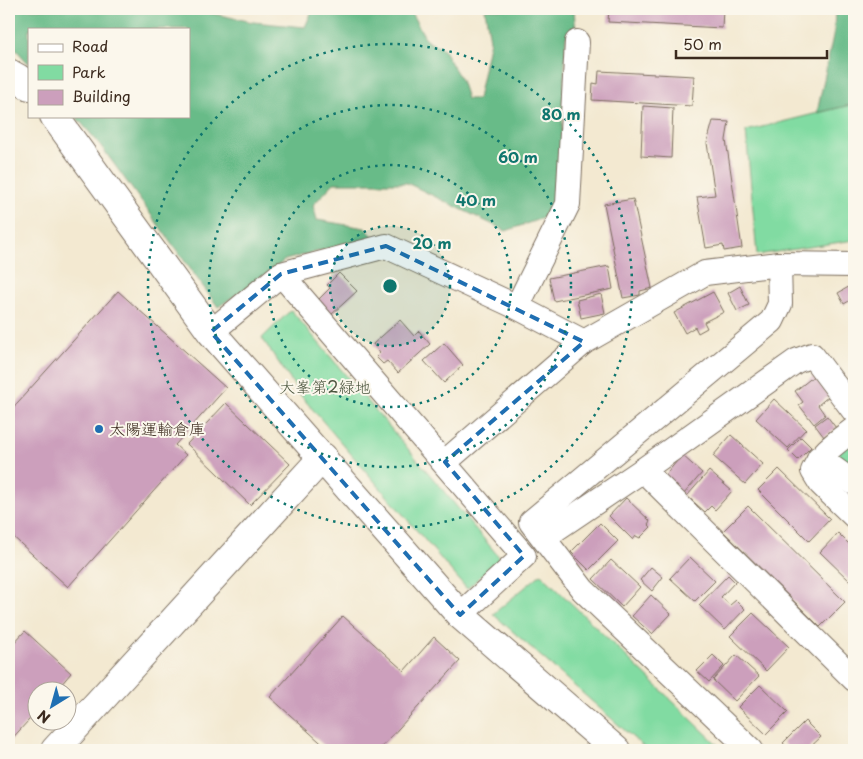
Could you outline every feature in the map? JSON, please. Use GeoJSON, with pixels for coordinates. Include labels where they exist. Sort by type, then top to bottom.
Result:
{"type":"FeatureCollection","features":[{"type":"Feature","properties":{"kind":"street"},"geometry":{"type":"LineString","coordinates":[[517,307],[568,204],[577,42]]}},
{"type":"Feature","properties":{"kind":"street"},"geometry":{"type":"LineString","coordinates":[[55,118],[211,332],[323,457],[460,615],[605,747]]}},
{"type":"Feature","properties":{"kind":"street"},"geometry":{"type":"LineString","coordinates":[[211,332],[282,274],[386,246],[517,307],[584,342]]}},
{"type":"Feature","properties":{"kind":"street"},"geometry":{"type":"LineString","coordinates":[[751,750],[583,590],[531,522],[772,321],[780,304],[779,264]]}},
{"type":"Feature","properties":{"kind":"street"},"geometry":{"type":"LineString","coordinates":[[445,462],[584,342],[705,273],[779,264],[854,265]]}},
{"type":"Feature","properties":{"kind":"street"},"geometry":{"type":"LineString","coordinates":[[282,274],[524,556],[460,615]]}},
{"type":"Feature","properties":{"kind":"street"},"geometry":{"type":"LineString","coordinates":[[544,537],[643,470],[796,361],[812,355],[854,411]]}},
{"type":"Feature","properties":{"kind":"street"},"geometry":{"type":"LineString","coordinates":[[854,429],[819,458],[813,471],[820,484],[854,516]]}},
{"type":"Feature","properties":{"kind":"street"},"geometry":{"type":"LineString","coordinates":[[55,750],[323,457]]}},
{"type":"Feature","properties":{"kind":"street"},"geometry":{"type":"LineString","coordinates":[[819,458],[854,483]]}},
{"type":"Feature","properties":{"kind":"street"},"geometry":{"type":"LineString","coordinates":[[643,470],[854,679]]}},
{"type":"Feature","properties":{"kind":"highlighted area"},"geometry":{"type":"Polygon","coordinates":[[[386,246],[584,342],[445,462],[524,556],[460,615],[211,332],[281,274],[386,246]]]}},
{"type":"Feature","properties":{"kind":"green space"},"geometry":{"type":"Polygon","coordinates":[[[9,9],[207,9],[210,13],[253,22],[305,27],[313,9],[409,9],[427,41],[443,49],[461,80],[467,99],[478,99],[490,40],[485,9],[574,9],[576,34],[566,36],[559,200],[551,215],[506,231],[407,183],[334,183],[313,205],[317,220],[365,228],[374,237],[285,260],[218,307],[98,142],[77,118],[190,118],[190,28],[28,28],[28,63],[9,42],[9,9]]]}},
{"type":"Feature","properties":{"kind":"green space"},"geometry":{"type":"Polygon","coordinates":[[[835,9],[854,9],[854,104],[817,113],[834,31],[835,9]]]}},
{"type":"Feature","properties":{"kind":"green space"},"geometry":{"type":"Polygon","coordinates":[[[854,104],[854,240],[757,255],[746,131],[854,104]]]}},
{"type":"Feature","properties":{"kind":"green space","name":"大峯第2緑地"},"geometry":{"type":"Polygon","coordinates":[[[291,310],[500,558],[467,589],[302,397],[262,338],[291,310]]]}},
{"type":"Feature","properties":{"kind":"green space"},"geometry":{"type":"Polygon","coordinates":[[[854,440],[854,474],[836,462],[835,454],[854,440]]]}},
{"type":"Feature","properties":{"kind":"green space"},"geometry":{"type":"Polygon","coordinates":[[[541,574],[723,750],[647,750],[493,614],[541,574]]]}},
{"type":"Feature","properties":{"kind":"building"},"geometry":{"type":"Polygon","coordinates":[[[609,9],[723,9],[722,28],[608,22],[609,9]]]}},
{"type":"Feature","properties":{"kind":"building"},"geometry":{"type":"Polygon","coordinates":[[[599,71],[694,76],[692,106],[592,100],[593,83],[598,84],[599,71]]]}},
{"type":"Feature","properties":{"kind":"building"},"geometry":{"type":"Polygon","coordinates":[[[643,106],[673,108],[671,158],[641,156],[643,106]]]}},
{"type":"Feature","properties":{"kind":"building"},"geometry":{"type":"Polygon","coordinates":[[[713,121],[729,122],[726,140],[742,248],[724,251],[723,245],[706,248],[697,197],[715,195],[707,143],[713,121]]]}},
{"type":"Feature","properties":{"kind":"building"},"geometry":{"type":"Polygon","coordinates":[[[633,199],[652,288],[640,291],[640,295],[623,298],[604,204],[633,199]]]}},
{"type":"Feature","properties":{"kind":"building"},"geometry":{"type":"Polygon","coordinates":[[[609,266],[613,289],[554,301],[549,278],[609,266]]]}},
{"type":"Feature","properties":{"kind":"building"},"geometry":{"type":"Polygon","coordinates":[[[339,273],[357,291],[331,315],[317,301],[330,288],[327,285],[339,273]]]}},
{"type":"Feature","properties":{"kind":"building"},"geometry":{"type":"Polygon","coordinates":[[[854,284],[854,298],[844,304],[838,293],[854,284]]]}},
{"type":"Feature","properties":{"kind":"building"},"geometry":{"type":"Polygon","coordinates":[[[740,286],[749,305],[737,311],[728,293],[740,286]]]}},
{"type":"Feature","properties":{"kind":"building","name":"太陽運輸倉庫"},"geometry":{"type":"Polygon","coordinates":[[[118,291],[226,388],[175,445],[186,455],[68,587],[9,533],[9,412],[118,291]]]}},
{"type":"Feature","properties":{"kind":"building"},"geometry":{"type":"Polygon","coordinates":[[[713,292],[724,312],[704,322],[707,328],[698,333],[695,327],[685,333],[674,313],[713,292]]]}},
{"type":"Feature","properties":{"kind":"building"},"geometry":{"type":"Polygon","coordinates":[[[601,294],[605,313],[581,318],[577,300],[601,294]]]}},
{"type":"Feature","properties":{"kind":"building"},"geometry":{"type":"Polygon","coordinates":[[[400,320],[414,336],[419,331],[430,344],[398,373],[387,361],[383,364],[376,357],[380,353],[373,344],[400,320]]]}},
{"type":"Feature","properties":{"kind":"building"},"geometry":{"type":"Polygon","coordinates":[[[444,343],[463,365],[444,383],[424,361],[444,343]]]}},
{"type":"Feature","properties":{"kind":"building"},"geometry":{"type":"Polygon","coordinates":[[[814,376],[829,396],[818,405],[825,415],[814,424],[799,405],[803,402],[795,391],[814,376]]]}},
{"type":"Feature","properties":{"kind":"building"},"geometry":{"type":"Polygon","coordinates":[[[774,399],[806,429],[788,448],[756,419],[774,399]]]}},
{"type":"Feature","properties":{"kind":"building"},"geometry":{"type":"Polygon","coordinates":[[[226,403],[290,464],[250,505],[187,444],[226,403]]]}},
{"type":"Feature","properties":{"kind":"building"},"geometry":{"type":"Polygon","coordinates":[[[827,416],[836,428],[824,437],[815,425],[827,416]]]}},
{"type":"Feature","properties":{"kind":"building"},"geometry":{"type":"Polygon","coordinates":[[[731,435],[763,464],[745,484],[713,456],[731,435]]]}},
{"type":"Feature","properties":{"kind":"building"},"geometry":{"type":"Polygon","coordinates":[[[801,437],[811,447],[798,460],[788,450],[801,437]]]}},
{"type":"Feature","properties":{"kind":"building"},"geometry":{"type":"Polygon","coordinates":[[[682,455],[702,473],[683,495],[663,478],[682,455]]]}},
{"type":"Feature","properties":{"kind":"building"},"geometry":{"type":"Polygon","coordinates":[[[779,469],[830,519],[809,541],[758,490],[779,469]]]}},
{"type":"Feature","properties":{"kind":"building"},"geometry":{"type":"Polygon","coordinates":[[[709,471],[732,491],[715,510],[711,506],[705,512],[687,496],[709,471]]]}},
{"type":"Feature","properties":{"kind":"building"},"geometry":{"type":"Polygon","coordinates":[[[626,498],[650,521],[648,524],[651,527],[640,538],[636,536],[633,540],[609,516],[626,498]]]}},
{"type":"Feature","properties":{"kind":"building"},"geometry":{"type":"Polygon","coordinates":[[[748,506],[845,602],[820,627],[723,531],[748,506]]]}},
{"type":"Feature","properties":{"kind":"building"},"geometry":{"type":"Polygon","coordinates":[[[600,523],[618,541],[589,570],[571,552],[600,523]]]}},
{"type":"Feature","properties":{"kind":"building"},"geometry":{"type":"Polygon","coordinates":[[[838,533],[854,549],[853,584],[820,552],[838,533]]]}},
{"type":"Feature","properties":{"kind":"building"},"geometry":{"type":"Polygon","coordinates":[[[690,557],[715,581],[695,601],[670,578],[690,557]]]}},
{"type":"Feature","properties":{"kind":"building"},"geometry":{"type":"Polygon","coordinates":[[[611,560],[640,587],[622,607],[593,579],[611,560]]]}},
{"type":"Feature","properties":{"kind":"building"},"geometry":{"type":"Polygon","coordinates":[[[651,567],[663,577],[652,591],[640,580],[651,567]]]}},
{"type":"Feature","properties":{"kind":"building"},"geometry":{"type":"Polygon","coordinates":[[[728,575],[735,582],[721,597],[730,605],[736,600],[745,609],[725,630],[699,605],[728,575]]]}},
{"type":"Feature","properties":{"kind":"building"},"geometry":{"type":"Polygon","coordinates":[[[651,595],[671,614],[652,634],[632,616],[651,595]]]}},
{"type":"Feature","properties":{"kind":"building"},"geometry":{"type":"Polygon","coordinates":[[[753,613],[789,647],[766,671],[730,636],[753,613]]]}},
{"type":"Feature","properties":{"kind":"building"},"geometry":{"type":"Polygon","coordinates":[[[343,616],[404,671],[434,637],[460,661],[379,750],[329,750],[270,697],[343,616]]]}},
{"type":"Feature","properties":{"kind":"building"},"geometry":{"type":"Polygon","coordinates":[[[25,631],[71,673],[63,682],[28,682],[28,721],[9,742],[9,648],[25,631]]]}},
{"type":"Feature","properties":{"kind":"building"},"geometry":{"type":"Polygon","coordinates":[[[713,655],[724,666],[709,682],[697,671],[713,655]]]}},
{"type":"Feature","properties":{"kind":"building"},"geometry":{"type":"Polygon","coordinates":[[[736,655],[759,676],[735,701],[713,680],[736,655]]]}},
{"type":"Feature","properties":{"kind":"building"},"geometry":{"type":"Polygon","coordinates":[[[760,685],[788,712],[766,734],[738,707],[760,685]]]}},
{"type":"Feature","properties":{"kind":"building"},"geometry":{"type":"Polygon","coordinates":[[[805,721],[821,737],[807,750],[790,750],[783,743],[805,721]]]}},
{"type":"Feature","properties":{"kind":"place","name":"太陽運輸倉庫"},"geometry":{"type":"Point","coordinates":[99,429]}}]}
